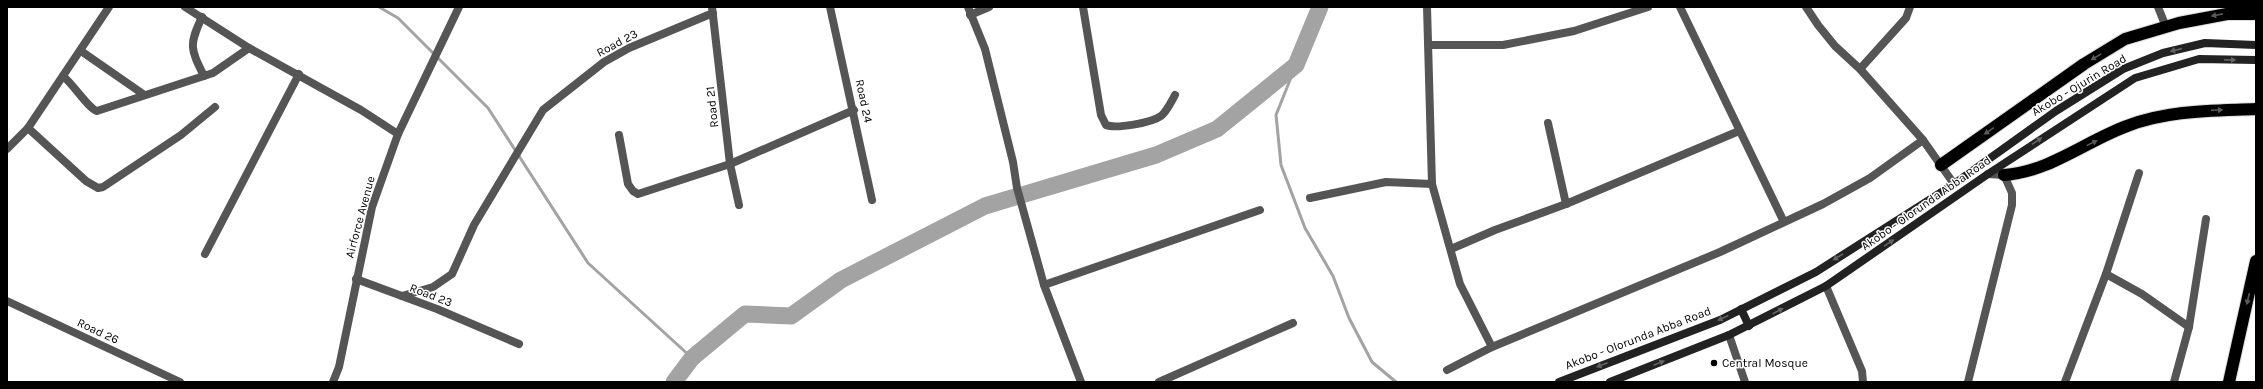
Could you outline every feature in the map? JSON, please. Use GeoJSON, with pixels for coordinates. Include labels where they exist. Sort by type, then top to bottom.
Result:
{"type":"FeatureCollection","features":[{"type":"Feature","properties":{"kind":"highway"},"geometry":{"type":"LineString","coordinates":[[1941,165],[2084,64],[2126,40],[2179,22],[2227,14],[2255,16]]}},
{"type":"Feature","properties":{"kind":"highway"},"geometry":{"type":"LineString","coordinates":[[2004,175],[2027,172],[2059,159],[2126,126],[2155,117],[2188,112],[2255,107]]}},
{"type":"Feature","properties":{"kind":"highway"},"geometry":{"type":"LineString","coordinates":[[2229,382],[2256,261]]}},
{"type":"Feature","properties":{"kind":"main road","name":"Akobo - Ojurin Road"},"geometry":{"type":"LineString","coordinates":[[1954,184],[2056,111],[2123,69],[2163,53],[2205,44],[2256,45]]}},
{"type":"Feature","properties":{"kind":"main road","name":"Akobo - Olorunda Abba Road"},"geometry":{"type":"LineString","coordinates":[[1610,382],[1729,335],[1826,286],[1988,174],[2135,78],[2199,59],[2256,60]]}},
{"type":"Feature","properties":{"kind":"main road","name":"Akobo - Olorunda Abba Road"},"geometry":{"type":"LineString","coordinates":[[1559,382],[1720,320],[1816,272],[1954,184]]}},
{"type":"Feature","properties":{"kind":"main road"},"geometry":{"type":"LineString","coordinates":[[1741,309],[1749,326]]}},
{"type":"Feature","properties":{"kind":"street"},"geometry":{"type":"LineString","coordinates":[[8,145],[28,128],[81,51],[109,7]]}},
{"type":"Feature","properties":{"kind":"street"},"geometry":{"type":"LineString","coordinates":[[185,7],[250,48],[361,110],[398,134]]}},
{"type":"Feature","properties":{"kind":"street","name":"Airforce Avenue"},"geometry":{"type":"LineString","coordinates":[[333,382],[339,366],[372,207],[398,134],[430,64],[459,7]]}},
{"type":"Feature","properties":{"kind":"street","name":"Road 24"},"geometry":{"type":"LineString","coordinates":[[830,7],[854,110],[872,200]]}},
{"type":"Feature","properties":{"kind":"street"},"geometry":{"type":"LineString","coordinates":[[989,7],[969,11],[985,50],[1013,162],[1017,188],[1044,285],[1081,382]]}},
{"type":"Feature","properties":{"kind":"street"},"geometry":{"type":"LineString","coordinates":[[1083,7],[1101,115],[1106,125],[1119,127],[1156,118],[1164,113],[1175,95]]}},
{"type":"Feature","properties":{"kind":"street"},"geometry":{"type":"LineString","coordinates":[[1427,7],[1432,184],[1460,284],[1492,347]]}},
{"type":"Feature","properties":{"kind":"street"},"geometry":{"type":"LineString","coordinates":[[1429,45],[1502,45],[1574,31],[1648,7]]}},
{"type":"Feature","properties":{"kind":"street"},"geometry":{"type":"LineString","coordinates":[[1680,7],[1784,222]]}},
{"type":"Feature","properties":{"kind":"street"},"geometry":{"type":"LineString","coordinates":[[1806,7],[1835,46],[1860,69],[1923,140],[1954,184]]}},
{"type":"Feature","properties":{"kind":"street"},"geometry":{"type":"LineString","coordinates":[[1860,69],[1906,18],[1910,7]]}},
{"type":"Feature","properties":{"kind":"street"},"geometry":{"type":"LineString","coordinates":[[2158,7],[2166,27]]}},
{"type":"Feature","properties":{"kind":"street","name":"Road 23"},"geometry":{"type":"LineString","coordinates":[[402,296],[433,287],[452,274],[474,225],[543,110],[604,62],[630,48],[713,10]]}},
{"type":"Feature","properties":{"kind":"street","name":"Road 21"},"geometry":{"type":"LineString","coordinates":[[713,10],[730,164],[739,205]]}},
{"type":"Feature","properties":{"kind":"street"},"geometry":{"type":"LineString","coordinates":[[202,17],[193,37],[192,48],[204,76]]}},
{"type":"Feature","properties":{"kind":"street"},"geometry":{"type":"LineString","coordinates":[[63,76],[79,90],[93,110],[97,111],[143,94],[204,76],[224,67],[250,48]]}},
{"type":"Feature","properties":{"kind":"street"},"geometry":{"type":"LineString","coordinates":[[81,51],[143,94]]}},
{"type":"Feature","properties":{"kind":"street"},"geometry":{"type":"LineString","coordinates":[[205,254],[299,74]]}},
{"type":"Feature","properties":{"kind":"street"},"geometry":{"type":"LineString","coordinates":[[28,128],[86,181],[98,188],[103,187],[181,135],[215,107]]}},
{"type":"Feature","properties":{"kind":"street"},"geometry":{"type":"LineString","coordinates":[[619,136],[628,184],[633,191],[638,194],[730,164],[854,110]]}},
{"type":"Feature","properties":{"kind":"street"},"geometry":{"type":"LineString","coordinates":[[1548,123],[1566,204]]}},
{"type":"Feature","properties":{"kind":"street"},"geometry":{"type":"LineString","coordinates":[[1451,249],[1506,226],[1566,204],[1739,131]]}},
{"type":"Feature","properties":{"kind":"street"},"geometry":{"type":"LineString","coordinates":[[1447,370],[1492,347],[1634,290],[1784,222],[1855,187],[1923,140]]}},
{"type":"Feature","properties":{"kind":"street"},"geometry":{"type":"LineString","coordinates":[[2066,382],[2106,274],[2139,173]]}},
{"type":"Feature","properties":{"kind":"street"},"geometry":{"type":"LineString","coordinates":[[1968,382],[2010,216],[2012,193],[2004,175],[1988,174]]}},
{"type":"Feature","properties":{"kind":"street"},"geometry":{"type":"LineString","coordinates":[[1310,198],[1386,182],[1432,184]]}},
{"type":"Feature","properties":{"kind":"street"},"geometry":{"type":"LineString","coordinates":[[1044,285],[1260,210]]}},
{"type":"Feature","properties":{"kind":"street"},"geometry":{"type":"LineString","coordinates":[[2174,382],[2189,327],[2206,219]]}},
{"type":"Feature","properties":{"kind":"street"},"geometry":{"type":"LineString","coordinates":[[2106,274],[2142,294],[2189,327]]}},
{"type":"Feature","properties":{"kind":"street","name":"Road 23"},"geometry":{"type":"LineString","coordinates":[[356,279],[402,296],[519,344]]}},
{"type":"Feature","properties":{"kind":"street"},"geometry":{"type":"LineString","coordinates":[[1826,286],[1862,371],[1863,382]]}},
{"type":"Feature","properties":{"kind":"street","name":"Road 26"},"geometry":{"type":"LineString","coordinates":[[7,301],[180,382]]}},
{"type":"Feature","properties":{"kind":"street"},"geometry":{"type":"LineString","coordinates":[[1159,382],[1293,323]]}},
{"type":"Feature","properties":{"kind":"street"},"geometry":{"type":"LineString","coordinates":[[1729,335],[1745,382]]}},
{"type":"Feature","properties":{"kind":"waterway"},"geometry":{"type":"LineString","coordinates":[[379,7],[398,18],[488,108],[588,263],[692,358]]}},
{"type":"Feature","properties":{"kind":"waterway"},"geometry":{"type":"LineString","coordinates":[[674,382],[692,358],[745,314],[791,316],[841,280],[985,206],[1156,155],[1217,129],[1296,65],[1320,7]]}},
{"type":"Feature","properties":{"kind":"waterway"},"geometry":{"type":"LineString","coordinates":[[1296,65],[1276,115],[1281,165],[1305,228],[1333,276],[1349,318],[1372,362],[1396,382]]}},
{"type":"Feature","properties":{"kind":"place","name":"Central Mosque"},"geometry":{"type":"Point","coordinates":[1714,363]}}]}
